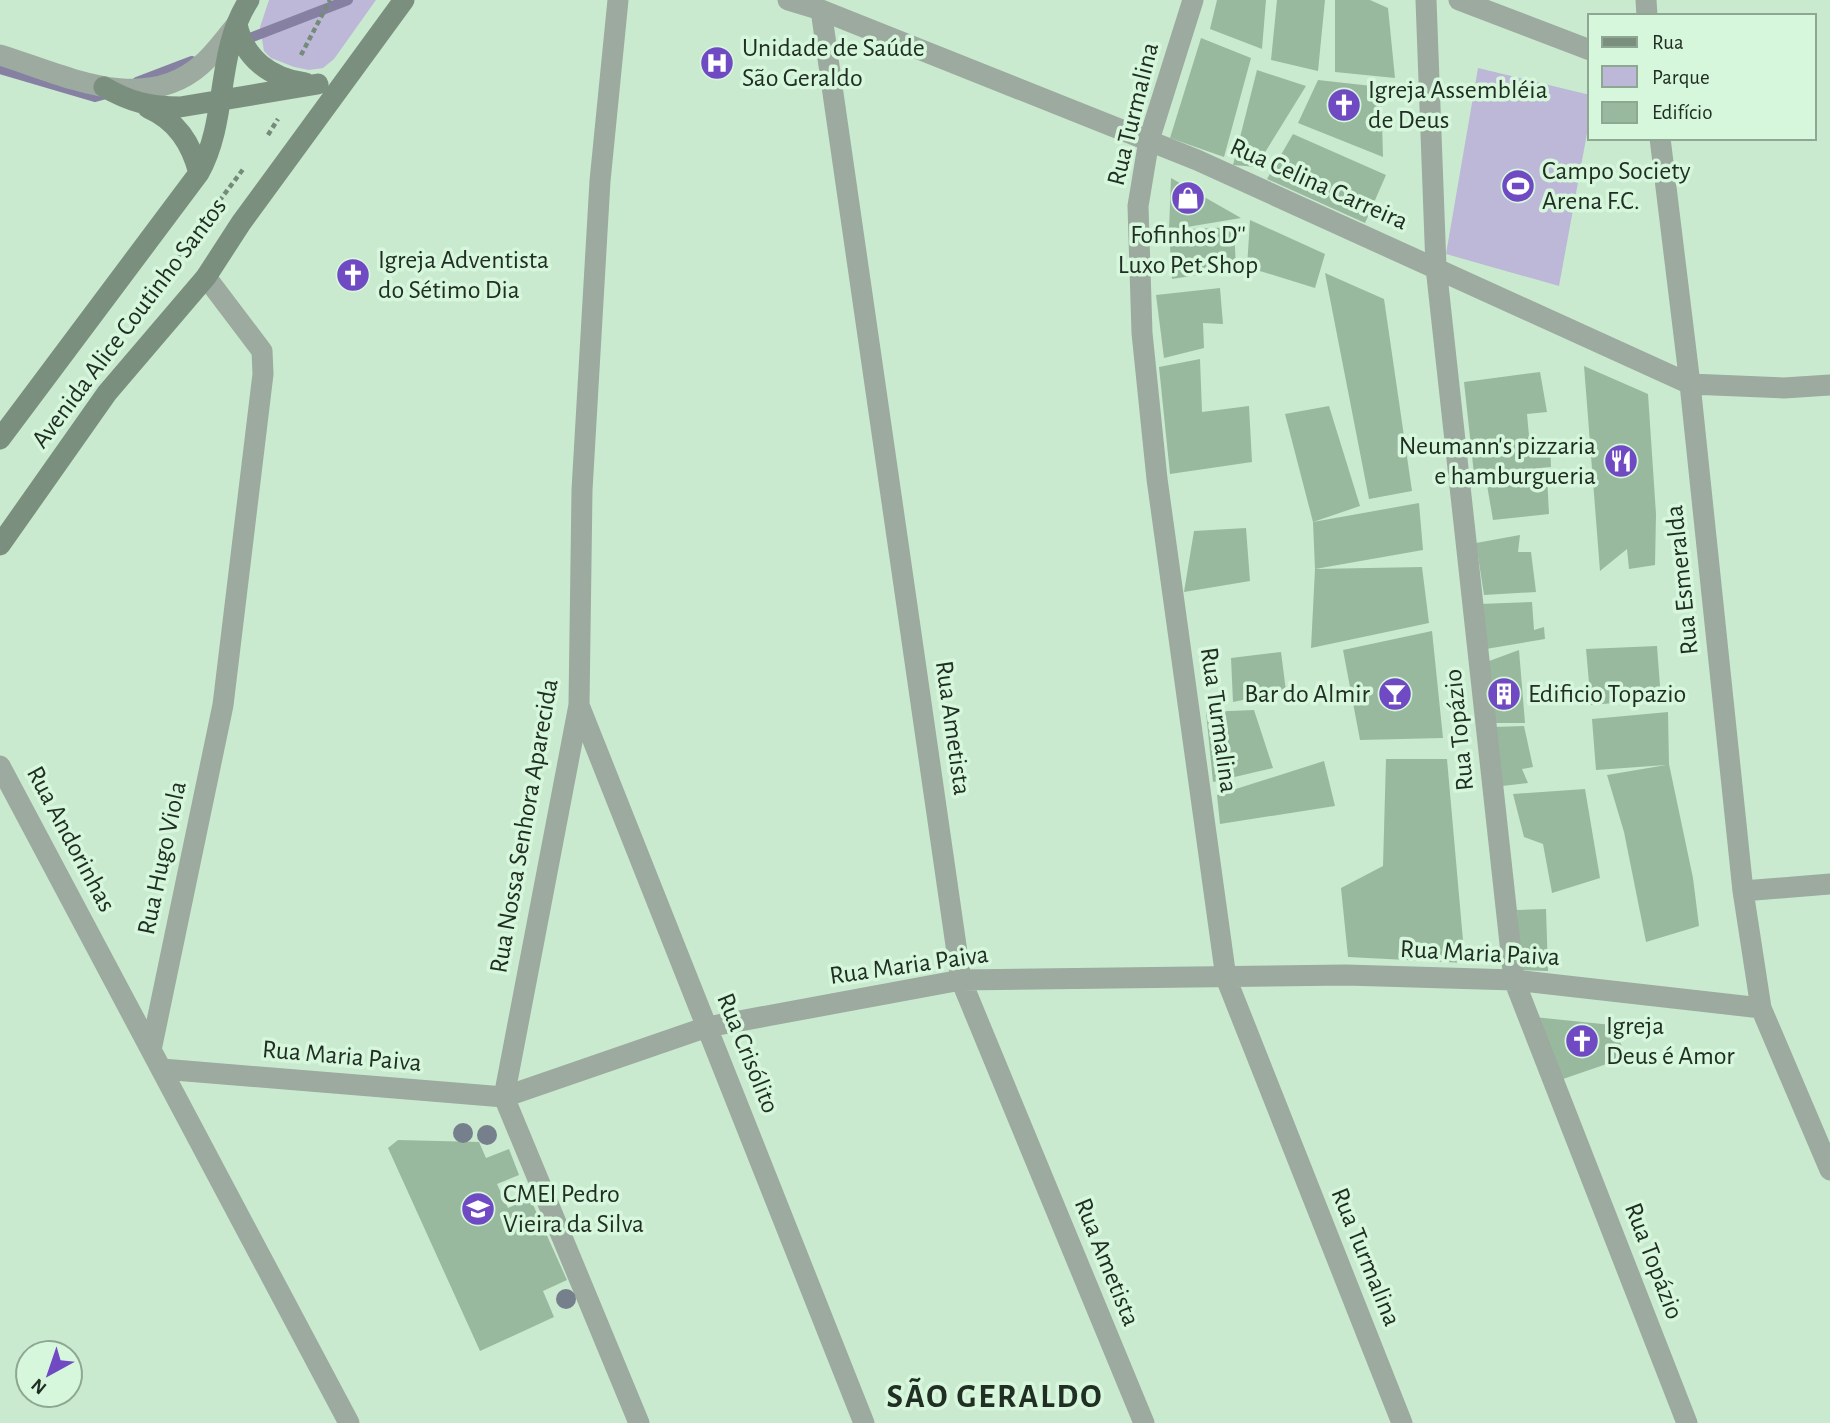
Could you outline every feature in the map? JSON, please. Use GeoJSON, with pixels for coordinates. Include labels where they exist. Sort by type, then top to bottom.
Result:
{"type":"FeatureCollection","features":[{"type":"Feature","properties":{"kind":"main road","name":"Avenida Alice Coutinho Santos"},"geometry":{"type":"LineString","coordinates":[[0,439],[200,173],[214,142],[229,46],[249,0]]}},
{"type":"Feature","properties":{"kind":"main road","name":"Avenida Alice Coutinho Santos"},"geometry":{"type":"LineString","coordinates":[[0,545],[107,393],[206,277],[328,86],[404,0]]}},
{"type":"Feature","properties":{"kind":"main road"},"geometry":{"type":"LineString","coordinates":[[237,24],[240,40],[258,63],[285,78],[328,86]]}},
{"type":"Feature","properties":{"kind":"main road"},"geometry":{"type":"LineString","coordinates":[[104,88],[129,102],[180,107],[328,86]]}},
{"type":"Feature","properties":{"kind":"main road"},"geometry":{"type":"LineString","coordinates":[[142,105],[165,118],[184,135],[200,173]]}},
{"type":"Feature","properties":{"kind":"street","name":"Rua Nossa Senhora Aparecida"},"geometry":{"type":"LineString","coordinates":[[504,1097],[579,705],[583,477],[600,181],[618,0]]}},
{"type":"Feature","properties":{"kind":"street","name":"Rua Celina Carreira"},"geometry":{"type":"LineString","coordinates":[[788,0],[821,10],[1149,140],[1436,267],[1690,384],[1784,388],[1830,386]]}},
{"type":"Feature","properties":{"kind":"street","name":"Rua Turmalina"},"geometry":{"type":"LineString","coordinates":[[1193,0],[1149,140],[1138,206],[1142,333],[1157,479],[1226,978],[1402,1423]]}},
{"type":"Feature","properties":{"kind":"street","name":"Rua Topázio"},"geometry":{"type":"LineString","coordinates":[[1426,0],[1436,267],[1514,980],[1687,1423]]}},
{"type":"Feature","properties":{"kind":"street"},"geometry":{"type":"LineString","coordinates":[[1460,0],[1588,49]]}},
{"type":"Feature","properties":{"kind":"street","name":"Rua Ametista"},"geometry":{"type":"LineString","coordinates":[[821,10],[961,981],[1144,1423]]}},
{"type":"Feature","properties":{"kind":"street"},"geometry":{"type":"LineString","coordinates":[[0,55],[104,88],[140,90],[180,79],[200,66],[237,24]]}},
{"type":"Feature","properties":{"kind":"street","name":"Rua Esmeralda"},"geometry":{"type":"LineString","coordinates":[[1660,140],[1690,384],[1743,891],[1761,1008],[1830,1170]]}},
{"type":"Feature","properties":{"kind":"street","name":"Rua Hugo Viola"},"geometry":{"type":"LineString","coordinates":[[151,1050],[223,705],[263,374],[262,351],[206,277]]}},
{"type":"Feature","properties":{"kind":"street","name":"Rua Crisólito"},"geometry":{"type":"LineString","coordinates":[[579,705],[864,1423]]}},
{"type":"Feature","properties":{"kind":"street","name":"Rua Andorinhas"},"geometry":{"type":"LineString","coordinates":[[0,766],[151,1050]]}},
{"type":"Feature","properties":{"kind":"street"},"geometry":{"type":"LineString","coordinates":[[1743,891],[1830,884]]}},
{"type":"Feature","properties":{"kind":"street","name":"Rua Maria Paiva"},"geometry":{"type":"LineString","coordinates":[[162,1069],[504,1097],[707,1027],[961,981],[1346,975],[1514,980],[1761,1008]]}},
{"type":"Feature","properties":{"kind":"street"},"geometry":{"type":"LineString","coordinates":[[151,1050],[349,1423]]}},
{"type":"Feature","properties":{"kind":"street"},"geometry":{"type":"LineString","coordinates":[[504,1097],[639,1423]]}},
{"type":"Feature","properties":{"kind":"green space"},"geometry":{"type":"Polygon","coordinates":[[[269,0],[376,0],[334,59],[323,68],[309,70],[271,58],[264,51],[260,27],[269,0]]]}},
{"type":"Feature","properties":{"kind":"green space","name":"Campo Society Arena F.C."},"geometry":{"type":"Polygon","coordinates":[[[1478,68],[1588,95],[1588,128],[1559,286],[1446,254],[1478,68]]]}},
{"type":"Feature","properties":{"kind":"building"},"geometry":{"type":"Polygon","coordinates":[[[1217,0],[1266,0],[1262,49],[1210,29],[1217,0]]]}},
{"type":"Feature","properties":{"kind":"building"},"geometry":{"type":"Polygon","coordinates":[[[1277,0],[1325,0],[1318,71],[1271,60],[1277,0]]]}},
{"type":"Feature","properties":{"kind":"building"},"geometry":{"type":"Polygon","coordinates":[[[1335,0],[1370,0],[1388,8],[1395,78],[1335,72],[1335,0]]]}},
{"type":"Feature","properties":{"kind":"building"},"geometry":{"type":"Polygon","coordinates":[[[1201,38],[1251,58],[1224,157],[1170,138],[1201,38]]]}},
{"type":"Feature","properties":{"kind":"building"},"geometry":{"type":"Polygon","coordinates":[[[1257,70],[1306,86],[1256,167],[1233,165],[1257,70]]]}},
{"type":"Feature","properties":{"kind":"building","name":"Igreja Assembléia de Deus"},"geometry":{"type":"Polygon","coordinates":[[[1318,80],[1381,87],[1383,157],[1298,123],[1318,80]]]}},
{"type":"Feature","properties":{"kind":"building"},"geometry":{"type":"Polygon","coordinates":[[[1293,134],[1386,175],[1365,223],[1267,179],[1293,134]]]}},
{"type":"Feature","properties":{"kind":"building","name":"Fofinhos D'' Luxo Pet Shop"},"geometry":{"type":"Polygon","coordinates":[[[1171,178],[1241,218],[1169,230],[1171,178]]]}},
{"type":"Feature","properties":{"kind":"building"},"geometry":{"type":"Polygon","coordinates":[[[1250,220],[1325,254],[1315,288],[1247,267],[1250,220]]]}},
{"type":"Feature","properties":{"kind":"building"},"geometry":{"type":"Polygon","coordinates":[[[1234,227],[1236,269],[1172,279],[1169,230],[1234,227]]]}},
{"type":"Feature","properties":{"kind":"building"},"geometry":{"type":"Polygon","coordinates":[[[1325,273],[1384,299],[1412,491],[1369,499],[1325,273]]]}},
{"type":"Feature","properties":{"kind":"building"},"geometry":{"type":"Polygon","coordinates":[[[1220,288],[1223,324],[1203,323],[1204,348],[1164,358],[1156,295],[1220,288]]]}},
{"type":"Feature","properties":{"kind":"building"},"geometry":{"type":"Polygon","coordinates":[[[1200,359],[1202,412],[1249,406],[1252,462],[1170,474],[1159,367],[1200,359]]]}},
{"type":"Feature","properties":{"kind":"building","name":"Neumann's pizzaria e hamburgueria"},"geometry":{"type":"Polygon","coordinates":[[[1584,366],[1648,394],[1656,514],[1655,565],[1629,569],[1627,549],[1600,571],[1584,366]]]}},
{"type":"Feature","properties":{"kind":"building"},"geometry":{"type":"Polygon","coordinates":[[[1540,372],[1547,412],[1527,414],[1530,447],[1550,441],[1551,467],[1474,474],[1464,382],[1540,372]]]}},
{"type":"Feature","properties":{"kind":"building"},"geometry":{"type":"Polygon","coordinates":[[[1329,406],[1360,506],[1313,522],[1285,414],[1329,406]]]}},
{"type":"Feature","properties":{"kind":"building"},"geometry":{"type":"Polygon","coordinates":[[[1547,476],[1549,514],[1493,520],[1487,485],[1547,476]]]}},
{"type":"Feature","properties":{"kind":"building"},"geometry":{"type":"Polygon","coordinates":[[[1419,503],[1423,550],[1315,569],[1313,522],[1419,503]]]}},
{"type":"Feature","properties":{"kind":"building"},"geometry":{"type":"Polygon","coordinates":[[[1246,528],[1250,581],[1184,592],[1194,531],[1246,528]]]}},
{"type":"Feature","properties":{"kind":"building"},"geometry":{"type":"Polygon","coordinates":[[[1520,535],[1518,552],[1531,552],[1536,592],[1484,595],[1476,543],[1520,535]]]}},
{"type":"Feature","properties":{"kind":"building"},"geometry":{"type":"Polygon","coordinates":[[[1422,567],[1429,623],[1311,648],[1315,569],[1422,567]]]}},
{"type":"Feature","properties":{"kind":"building"},"geometry":{"type":"Polygon","coordinates":[[[1532,602],[1534,630],[1544,627],[1545,639],[1486,649],[1479,604],[1532,602]]]}},
{"type":"Feature","properties":{"kind":"building","name":"Bar do Almir"},"geometry":{"type":"Polygon","coordinates":[[[1432,631],[1443,738],[1360,740],[1343,650],[1432,631]]]}},
{"type":"Feature","properties":{"kind":"building"},"geometry":{"type":"Polygon","coordinates":[[[1657,646],[1661,699],[1591,705],[1586,649],[1657,646]]]}},
{"type":"Feature","properties":{"kind":"building","name":"Edificio Topazio"},"geometry":{"type":"Polygon","coordinates":[[[1519,650],[1525,723],[1491,723],[1481,664],[1519,650]]]}},
{"type":"Feature","properties":{"kind":"building"},"geometry":{"type":"Polygon","coordinates":[[[1281,652],[1286,691],[1233,702],[1231,658],[1281,652]]]}},
{"type":"Feature","properties":{"kind":"building"},"geometry":{"type":"Polygon","coordinates":[[[1254,710],[1273,768],[1213,782],[1206,712],[1254,710]]]}},
{"type":"Feature","properties":{"kind":"building"},"geometry":{"type":"Polygon","coordinates":[[[1668,712],[1669,764],[1693,878],[1699,926],[1646,942],[1624,832],[1607,775],[1666,765],[1596,770],[1592,719],[1668,712]]]}},
{"type":"Feature","properties":{"kind":"building"},"geometry":{"type":"Polygon","coordinates":[[[1524,726],[1533,767],[1522,769],[1528,783],[1502,786],[1493,727],[1524,726]]]}},
{"type":"Feature","properties":{"kind":"building"},"geometry":{"type":"Polygon","coordinates":[[[1386,759],[1447,759],[1465,963],[1348,957],[1341,888],[1383,866],[1386,759]]]}},
{"type":"Feature","properties":{"kind":"building"},"geometry":{"type":"Polygon","coordinates":[[[1324,761],[1335,806],[1220,824],[1217,795],[1324,761]]]}},
{"type":"Feature","properties":{"kind":"building"},"geometry":{"type":"Polygon","coordinates":[[[1585,789],[1600,878],[1552,893],[1543,844],[1524,837],[1513,794],[1585,789]]]}},
{"type":"Feature","properties":{"kind":"building"},"geometry":{"type":"Polygon","coordinates":[[[1546,909],[1548,971],[1520,970],[1517,910],[1546,909]]]}},
{"type":"Feature","properties":{"kind":"building","name":"Igreja Deus é Amor"},"geometry":{"type":"Polygon","coordinates":[[[1534,1017],[1612,1025],[1627,1057],[1563,1079],[1534,1017]]]}},
{"type":"Feature","properties":{"kind":"building","name":"CMEI Pedro Vieira da Silva"},"geometry":{"type":"Polygon","coordinates":[[[398,1140],[479,1142],[486,1158],[509,1149],[519,1175],[497,1184],[508,1208],[530,1198],[567,1280],[543,1291],[554,1317],[480,1351],[388,1148],[398,1140]]]}},
{"type":"Feature","properties":{"kind":"waterway"},"geometry":{"type":"LineString","coordinates":[[242,41],[348,0]]}},
{"type":"Feature","properties":{"kind":"waterway"},"geometry":{"type":"LineString","coordinates":[[137,82],[192,61]]}},
{"type":"Feature","properties":{"kind":"waterway"},"geometry":{"type":"LineString","coordinates":[[0,69],[95,97],[110,93]]}},
{"type":"Feature","properties":{"kind":"place","name":"Unidade de Saúde São Geraldo"},"geometry":{"type":"Point","coordinates":[717,63]}},
{"type":"Feature","properties":{"kind":"place","name":"Igreja Assembléia de Deus"},"geometry":{"type":"Point","coordinates":[1344,105]}},
{"type":"Feature","properties":{"kind":"place","name":"Campo Society Arena F.C."},"geometry":{"type":"Point","coordinates":[1518,186]}},
{"type":"Feature","properties":{"kind":"place","name":"Fofinhos D'' Luxo Pet Shop"},"geometry":{"type":"Point","coordinates":[1188,198]}},
{"type":"Feature","properties":{"kind":"place","name":"Igreja Adventista do Sétimo Dia"},"geometry":{"type":"Point","coordinates":[353,275]}},
{"type":"Feature","properties":{"kind":"place","name":"Neumann's pizzaria e hamburgueria"},"geometry":{"type":"Point","coordinates":[1621,461]}},
{"type":"Feature","properties":{"kind":"place","name":"Bar do Almir"},"geometry":{"type":"Point","coordinates":[1395,694]}},
{"type":"Feature","properties":{"kind":"place","name":"Edificio Topazio"},"geometry":{"type":"Point","coordinates":[1504,694]}},
{"type":"Feature","properties":{"kind":"place","name":"Igreja Deus é Amor"},"geometry":{"type":"Point","coordinates":[1582,1041]}},
{"type":"Feature","properties":{"kind":"place","name":"CMEI Pedro Vieira da Silva"},"geometry":{"type":"Point","coordinates":[478,1209]}},
{"type":"Feature","properties":{"kind":"district","name":"SÃO GERALDO"},"geometry":{"type":"Point","coordinates":[995,1397]}}]}
